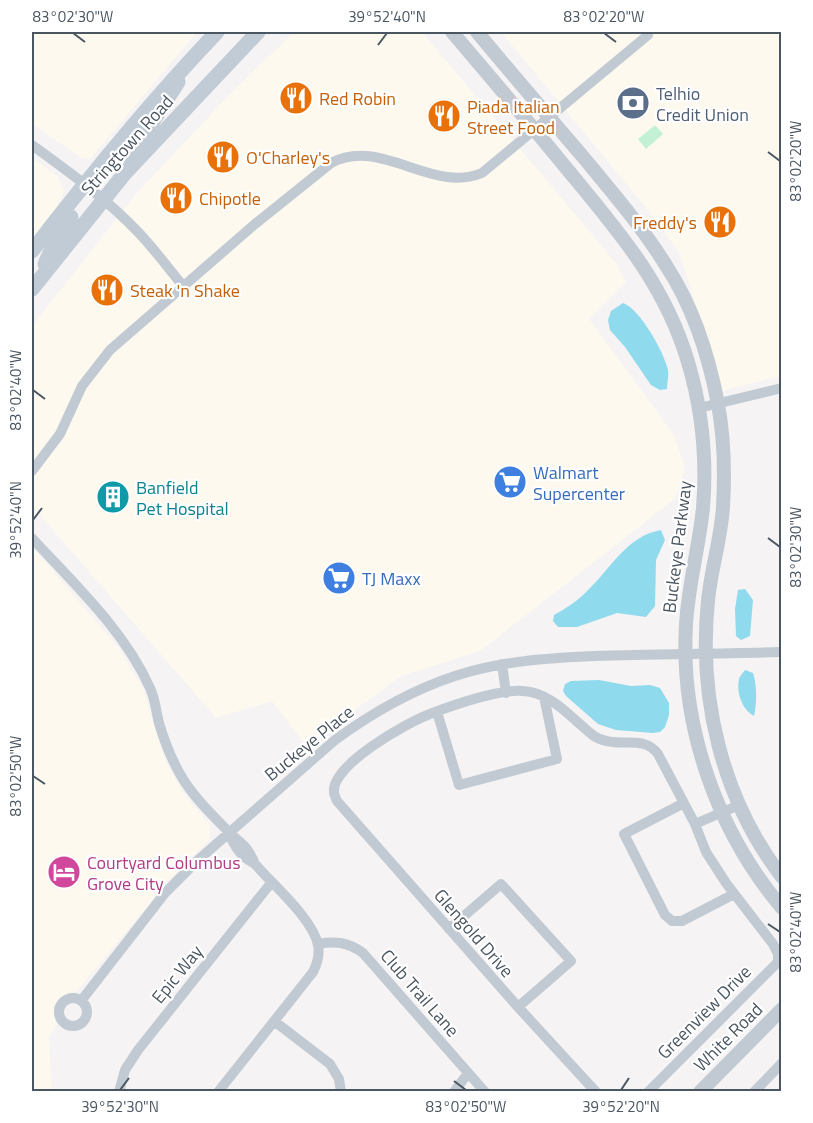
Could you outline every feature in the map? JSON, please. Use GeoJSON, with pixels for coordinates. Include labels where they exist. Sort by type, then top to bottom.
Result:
{"type":"FeatureCollection","features":[{"type":"Feature","properties":{"kind":"main road","name":"Stringtown Road"},"geometry":{"type":"LineString","coordinates":[[32,251],[84,183],[184,66],[217,32]]}},
{"type":"Feature","properties":{"kind":"main road","name":"Stringtown Road"},"geometry":{"type":"LineString","coordinates":[[32,289],[104,200],[165,130],[258,32]]}},
{"type":"Feature","properties":{"kind":"main road"},"geometry":{"type":"LineString","coordinates":[[104,200],[111,177],[136,148],[176,88],[184,66]]}},
{"type":"Feature","properties":{"kind":"main road"},"geometry":{"type":"LineString","coordinates":[[42,275],[46,259],[60,231],[75,212],[84,183]]}},
{"type":"Feature","properties":{"kind":"street","name":"Buckeye Parkway"},"geometry":{"type":"LineString","coordinates":[[452,32],[624,238],[650,276],[678,333],[688,361],[699,408],[704,468],[703,508],[689,595],[685,654],[690,703],[699,748],[721,812],[745,858],[782,908]]}},
{"type":"Feature","properties":{"kind":"street","name":"Buckeye Parkway"},"geometry":{"type":"LineString","coordinates":[[477,32],[630,214],[669,268],[700,336],[718,404],[724,471],[723,508],[708,597],[705,655],[709,700],[723,762],[739,805],[757,839],[782,877]]}},
{"type":"Feature","properties":{"kind":"street"},"geometry":{"type":"LineString","coordinates":[[32,471],[60,434],[82,386],[110,350],[316,174],[339,158],[350,155],[366,156],[453,178],[467,178],[482,173],[648,35]]}},
{"type":"Feature","properties":{"kind":"street"},"geometry":{"type":"LineString","coordinates":[[32,145],[104,200],[138,232],[183,287]]}},
{"type":"Feature","properties":{"kind":"street"},"geometry":{"type":"LineString","coordinates":[[699,408],[782,388]]}},
{"type":"Feature","properties":{"kind":"street"},"geometry":{"type":"LineString","coordinates":[[32,538],[129,649],[152,690],[160,726],[180,774],[189,788],[229,832],[235,847],[245,860],[255,864],[306,919],[318,944],[317,963],[313,972],[218,1092]]}},
{"type":"Feature","properties":{"kind":"street","name":"Buckeye Place"},"geometry":{"type":"LineString","coordinates":[[81,1001],[165,893],[197,861],[328,746],[356,724],[404,697],[455,676],[502,664],[551,658],[782,652]]}},
{"type":"Feature","properties":{"kind":"street"},"geometry":{"type":"LineString","coordinates":[[502,664],[506,693]]}},
{"type":"Feature","properties":{"kind":"street"},"geometry":{"type":"LineString","coordinates":[[544,697],[557,759],[459,785],[437,711],[485,696],[521,690],[544,697],[595,737],[614,743],[641,742],[651,746],[658,754],[684,803],[695,824],[706,852],[734,894],[681,921],[672,921],[664,915],[624,834],[684,803]]}},
{"type":"Feature","properties":{"kind":"street","name":"Glengold Drive"},"geometry":{"type":"LineString","coordinates":[[437,711],[401,728],[351,762],[337,781],[334,792],[341,807],[596,1092]]}},
{"type":"Feature","properties":{"kind":"street"},"geometry":{"type":"LineString","coordinates":[[695,824],[739,805]]}},
{"type":"Feature","properties":{"kind":"street","name":"Epic Way"},"geometry":{"type":"LineString","coordinates":[[119,1092],[125,1070],[138,1050],[271,883]]}},
{"type":"Feature","properties":{"kind":"street"},"geometry":{"type":"LineString","coordinates":[[449,929],[501,884],[571,961],[518,1007]]}},
{"type":"Feature","properties":{"kind":"street","name":"Greenview Drive"},"geometry":{"type":"LineString","coordinates":[[648,1092],[778,962],[778,954],[734,894]]}},
{"type":"Feature","properties":{"kind":"street","name":"Club Trail Lane"},"geometry":{"type":"LineString","coordinates":[[318,944],[344,942],[363,953],[485,1092]]}},
{"type":"Feature","properties":{"kind":"street","name":"White Road"},"geometry":{"type":"LineString","coordinates":[[699,1092],[782,1009]]}},
{"type":"Feature","properties":{"kind":"street"},"geometry":{"type":"LineString","coordinates":[[274,1022],[330,1064],[339,1079],[340,1092]]}},
{"type":"Feature","properties":{"kind":"street"},"geometry":{"type":"LineString","coordinates":[[754,1092],[782,1063]]}},
{"type":"Feature","properties":{"kind":"street"},"geometry":{"type":"LineString","coordinates":[[454,1092],[468,1073]]}},
{"type":"Feature","properties":{"kind":"shaded area"},"geometry":{"type":"Polygon","coordinates":[[[32,32],[197,32],[91,158],[83,159],[32,124],[32,32]]]}},
{"type":"Feature","properties":{"kind":"shaded area"},"geometry":{"type":"Polygon","coordinates":[[[294,32],[422,32],[616,263],[626,282],[589,319],[674,435],[685,468],[676,498],[480,651],[401,676],[306,746],[272,701],[216,718],[32,506],[32,326],[136,194],[230,94],[294,32]]]}},
{"type":"Feature","properties":{"kind":"shaded area"},"geometry":{"type":"Polygon","coordinates":[[[501,32],[781,32],[781,376],[722,391],[680,254],[652,215],[501,32]]]}},
{"type":"Feature","properties":{"kind":"shaded area"},"geometry":{"type":"Polygon","coordinates":[[[32,158],[58,177],[64,191],[56,210],[32,244],[32,158]]]}},
{"type":"Feature","properties":{"kind":"shaded area"},"geometry":{"type":"Polygon","coordinates":[[[32,547],[118,647],[143,689],[165,760],[184,794],[210,825],[210,839],[167,882],[76,992],[58,1000],[53,1007],[56,1024],[49,1037],[52,1092],[32,1091],[32,547]]]}},
{"type":"Feature","properties":{"kind":"green space"},"geometry":{"type":"Polygon","coordinates":[[[655,125],[663,134],[646,149],[638,139],[655,125]]]}},
{"type":"Feature","properties":{"kind":"water"},"geometry":{"type":"Polygon","coordinates":[[[623,303],[637,313],[656,342],[668,370],[667,389],[660,390],[651,385],[625,347],[610,330],[608,320],[611,311],[623,303]]]}},
{"type":"Feature","properties":{"kind":"water"},"geometry":{"type":"Polygon","coordinates":[[[661,530],[665,540],[656,560],[655,606],[646,617],[617,613],[577,627],[558,627],[553,621],[554,615],[581,597],[629,546],[649,533],[661,530]]]}},
{"type":"Feature","properties":{"kind":"water"},"geometry":{"type":"Polygon","coordinates":[[[745,589],[753,600],[750,636],[741,640],[736,636],[735,609],[738,590],[745,589]]]}},
{"type":"Feature","properties":{"kind":"water"},"geometry":{"type":"Polygon","coordinates":[[[745,670],[753,673],[754,678],[756,705],[754,716],[746,710],[739,695],[739,679],[745,670]]]}},
{"type":"Feature","properties":{"kind":"water"},"geometry":{"type":"Polygon","coordinates":[[[599,680],[660,688],[669,703],[669,715],[665,727],[660,732],[653,733],[616,730],[598,724],[563,691],[565,684],[571,681],[599,680]]]}},
{"type":"Feature","properties":{"kind":"place","name":"Red Robin"},"geometry":{"type":"Point","coordinates":[296,98]}},
{"type":"Feature","properties":{"kind":"place","name":"Telhio Credit Union"},"geometry":{"type":"Point","coordinates":[633,103]}},
{"type":"Feature","properties":{"kind":"place","name":"Piada Italian Street Food"},"geometry":{"type":"Point","coordinates":[444,116]}},
{"type":"Feature","properties":{"kind":"place","name":"O'Charley's"},"geometry":{"type":"Point","coordinates":[223,157]}},
{"type":"Feature","properties":{"kind":"place","name":"Chipotle"},"geometry":{"type":"Point","coordinates":[176,198]}},
{"type":"Feature","properties":{"kind":"place","name":"Freddy's"},"geometry":{"type":"Point","coordinates":[720,222]}},
{"type":"Feature","properties":{"kind":"place","name":"Steak 'n Shake"},"geometry":{"type":"Point","coordinates":[107,290]}},
{"type":"Feature","properties":{"kind":"place","name":"Walmart Supercenter"},"geometry":{"type":"Point","coordinates":[510,482]}},
{"type":"Feature","properties":{"kind":"place","name":"Banfield Pet Hospital"},"geometry":{"type":"Point","coordinates":[113,497]}},
{"type":"Feature","properties":{"kind":"place","name":"TJ Maxx"},"geometry":{"type":"Point","coordinates":[339,578]}},
{"type":"Feature","properties":{"kind":"place","name":"Courtyard Columbus Grove City"},"geometry":{"type":"Point","coordinates":[64,872]}}]}
